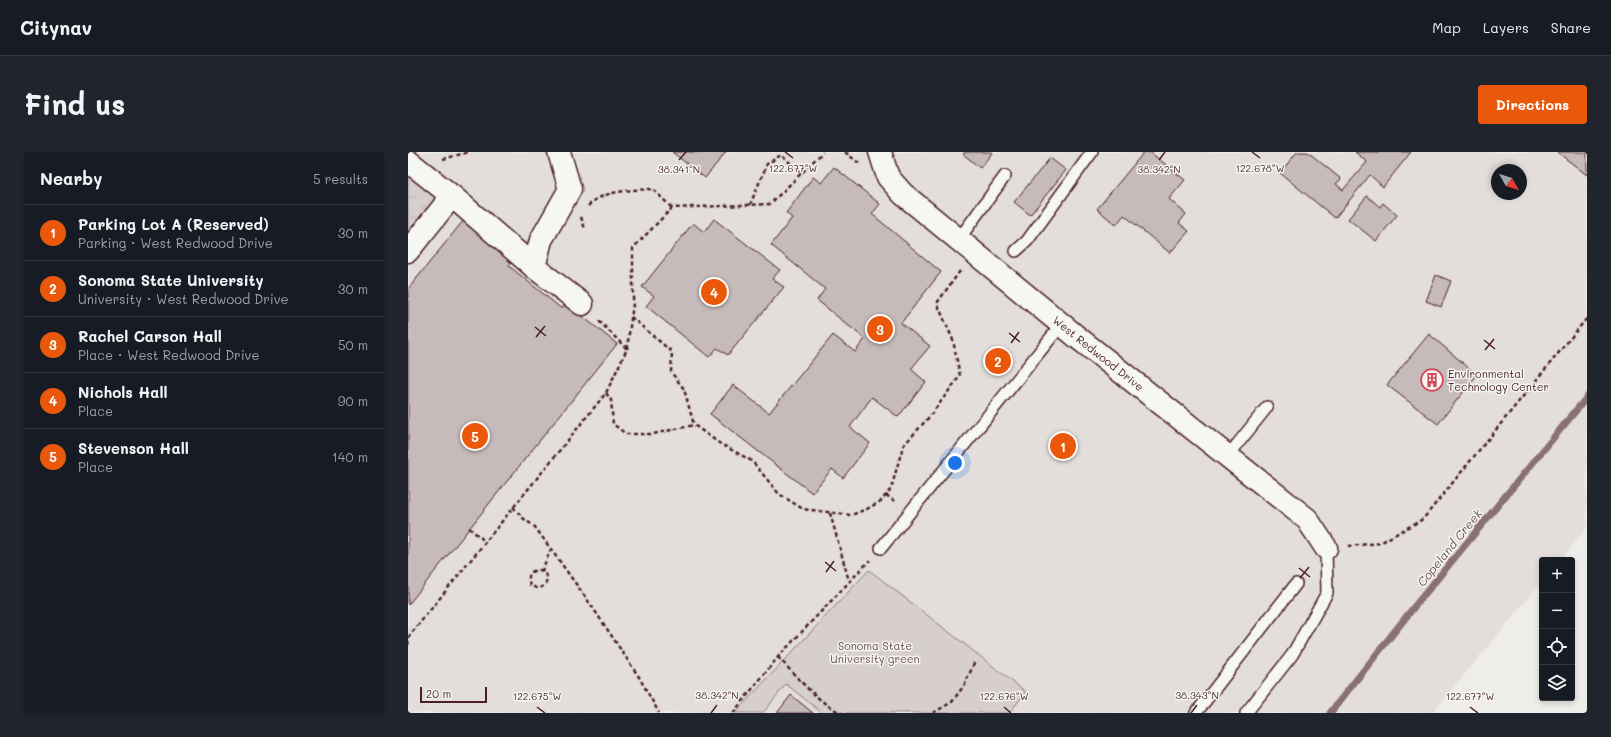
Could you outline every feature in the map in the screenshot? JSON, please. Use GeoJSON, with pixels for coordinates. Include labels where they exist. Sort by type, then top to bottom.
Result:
{"type":"FeatureCollection","features":[{"type":"Feature","properties":{"kind":"street"},"geometry":{"type":"LineString","coordinates":[[534,267],[541,240],[570,188],[560,152]]}},
{"type":"Feature","properties":{"kind":"street","name":"West Redwood Drive"},"geometry":{"type":"LineString","coordinates":[[880,152],[888,177],[903,194],[1062,324],[1307,519],[1326,548]]}},
{"type":"Feature","properties":{"kind":"street"},"geometry":{"type":"LineString","coordinates":[[408,161],[452,196],[534,267],[582,304]]}},
{"type":"Feature","properties":{"kind":"street"},"geometry":{"type":"LineString","coordinates":[[408,251],[452,196]]}},
{"type":"Feature","properties":{"kind":"lane"},"geometry":{"type":"LineString","coordinates":[[1016,251],[1027,241],[1092,152]]}},
{"type":"Feature","properties":{"kind":"lane"},"geometry":{"type":"LineString","coordinates":[[959,240],[1005,176]]}},
{"type":"Feature","properties":{"kind":"lane"},"geometry":{"type":"LineString","coordinates":[[882,548],[1062,324]]}},
{"type":"Feature","properties":{"kind":"lane"},"geometry":{"type":"LineString","coordinates":[[1228,456],[1267,407]]}},
{"type":"Feature","properties":{"kind":"lane"},"geometry":{"type":"LineString","coordinates":[[1246,713],[1292,656],[1327,593],[1326,548]]}},
{"type":"Feature","properties":{"kind":"lane"},"geometry":{"type":"LineString","coordinates":[[1196,713],[1296,584]]}},
{"type":"Feature","properties":{"kind":"path"},"geometry":{"type":"LineString","coordinates":[[408,645],[410,635],[606,392],[627,349],[633,304],[633,248],[672,208],[770,204],[823,152]]}},
{"type":"Feature","properties":{"kind":"path"},"geometry":{"type":"LineString","coordinates":[[845,152],[861,166]]}},
{"type":"Feature","properties":{"kind":"path"},"geometry":{"type":"LineString","coordinates":[[750,205],[767,164],[781,155],[802,172]]}},
{"type":"Feature","properties":{"kind":"path"},"geometry":{"type":"LineString","coordinates":[[580,215],[593,200],[622,191],[653,189],[672,208]]}},
{"type":"Feature","properties":{"kind":"path"},"geometry":{"type":"LineString","coordinates":[[559,209],[580,215]]}},
{"type":"Feature","properties":{"kind":"path"},"geometry":{"type":"LineString","coordinates":[[580,215],[585,229]]}},
{"type":"Feature","properties":{"kind":"path"},"geometry":{"type":"LineString","coordinates":[[631,317],[672,352],[671,372],[684,389],[694,425],[718,442],[752,461],[779,494],[803,509],[851,515],[867,509],[881,501],[891,489],[903,446],[930,416],[960,376],[953,340],[936,303],[960,271]]}},
{"type":"Feature","properties":{"kind":"path"},"geometry":{"type":"LineString","coordinates":[[582,304],[627,349]]}},
{"type":"Feature","properties":{"kind":"path"},"geometry":{"type":"LineString","coordinates":[[1326,548],[1380,543],[1423,519],[1587,318]]}},
{"type":"Feature","properties":{"kind":"path"},"geometry":{"type":"LineString","coordinates":[[606,392],[611,400],[613,424],[626,434],[653,434],[694,425]]}},
{"type":"Feature","properties":{"kind":"path"},"geometry":{"type":"LineString","coordinates":[[886,495],[898,504]]}},
{"type":"Feature","properties":{"kind":"path"},"geometry":{"type":"LineString","coordinates":[[513,507],[523,518],[535,527],[550,550],[591,605],[635,670],[659,713]]}},
{"type":"Feature","properties":{"kind":"path"},"geometry":{"type":"LineString","coordinates":[[830,513],[849,581]]}},
{"type":"Feature","properties":{"kind":"path"},"geometry":{"type":"LineString","coordinates":[[469,528],[486,542]]}},
{"type":"Feature","properties":{"kind":"path"},"geometry":{"type":"LineString","coordinates":[[733,713],[778,658],[849,581],[882,548]]}},
{"type":"Feature","properties":{"kind":"path"},"geometry":{"type":"LineString","coordinates":[[542,570],[550,550]]}},
{"type":"Feature","properties":{"kind":"path"},"geometry":{"type":"LineString","coordinates":[[542,570],[546,574],[547,580],[542,587],[536,588],[530,585],[528,579],[529,575],[533,571],[542,570]]}},
{"type":"Feature","properties":{"kind":"path"},"geometry":{"type":"LineString","coordinates":[[778,658],[806,686],[834,710],[842,713]]}},
{"type":"Feature","properties":{"kind":"path"},"geometry":{"type":"LineString","coordinates":[[933,713],[952,702],[965,684],[975,661]]}},
{"type":"Feature","properties":{"kind":"shaded area"},"geometry":{"type":"Polygon","coordinates":[[[408,152],[1587,152],[1587,528],[1563,557],[1539,557],[1539,586],[1432,713],[408,713],[408,152]]]}},
{"type":"Feature","properties":{"kind":"green space"},"geometry":{"type":"Polygon","coordinates":[[[408,167],[435,196],[408,233],[408,167]]]}},
{"type":"Feature","properties":{"kind":"green space","name":"Sonoma State University green"},"geometry":{"type":"Polygon","coordinates":[[[869,570],[1026,692],[1009,713],[822,713],[786,684],[763,713],[735,713],[869,570]]]}},
{"type":"Feature","properties":{"kind":"building"},"geometry":{"type":"Polygon","coordinates":[[[672,152],[726,152],[705,178],[672,152]]]}},
{"type":"Feature","properties":{"kind":"building"},"geometry":{"type":"Polygon","coordinates":[[[965,152],[993,152],[980,168],[963,154],[965,152]]]}},
{"type":"Feature","properties":{"kind":"building"},"geometry":{"type":"Polygon","coordinates":[[[1144,152],[1150,152],[1185,180],[1169,199],[1186,214],[1179,223],[1189,231],[1170,253],[1124,215],[1116,225],[1097,209],[1144,152]]]}},
{"type":"Feature","properties":{"kind":"building"},"geometry":{"type":"Polygon","coordinates":[[[1297,152],[1308,152],[1341,179],[1336,184],[1343,190],[1367,162],[1355,152],[1411,152],[1383,187],[1370,175],[1335,218],[1280,173],[1297,152]]]}},
{"type":"Feature","properties":{"kind":"building"},"geometry":{"type":"Polygon","coordinates":[[[1557,152],[1587,152],[1587,175],[1557,152]]]}},
{"type":"Feature","properties":{"kind":"building"},"geometry":{"type":"Polygon","coordinates":[[[1050,158],[1066,170],[1030,215],[1014,202],[1050,158]]]}},
{"type":"Feature","properties":{"kind":"building"},"geometry":{"type":"Polygon","coordinates":[[[834,167],[880,204],[872,214],[941,272],[901,323],[930,346],[911,369],[926,382],[898,417],[872,397],[850,427],[870,443],[843,478],[832,469],[812,493],[710,414],[733,385],[769,413],[833,335],[855,352],[865,339],[817,300],[825,289],[771,245],[792,218],[786,213],[813,177],[821,183],[834,167]]]}},
{"type":"Feature","properties":{"kind":"building"},"geometry":{"type":"Polygon","coordinates":[[[1367,196],[1380,207],[1383,203],[1397,215],[1376,241],[1348,219],[1367,196]]]}},
{"type":"Feature","properties":{"kind":"building"},"geometry":{"type":"Polygon","coordinates":[[[714,219],[780,270],[772,279],[784,287],[728,355],[717,348],[709,357],[646,306],[654,296],[642,287],[693,223],[704,232],[714,219]]]}},
{"type":"Feature","properties":{"kind":"building"},"geometry":{"type":"Polygon","coordinates":[[[463,221],[513,260],[509,266],[562,309],[566,303],[617,344],[408,605],[408,289],[463,221]]]}},
{"type":"Feature","properties":{"kind":"building"},"geometry":{"type":"Polygon","coordinates":[[[1436,275],[1451,281],[1441,307],[1426,301],[1436,275]]]}},
{"type":"Feature","properties":{"kind":"building","name":"Environmental Technology Center"},"geometry":{"type":"Polygon","coordinates":[[[1429,334],[1477,375],[1438,424],[1387,385],[1429,334]]]}},
{"type":"Feature","properties":{"kind":"building"},"geometry":{"type":"Polygon","coordinates":[[[791,695],[813,713],[777,713],[791,695]]]}},
{"type":"Feature","properties":{"kind":"waterway","name":"Copeland Creek"},"geometry":{"type":"LineString","coordinates":[[1330,713],[1414,607],[1587,397]]}},
{"type":"Feature","properties":{"kind":"place","name":"Nichols Hall"},"geometry":{"type":"Point","coordinates":[714,292]}},
{"type":"Feature","properties":{"kind":"place","name":"Rachel Carson Hall"},"geometry":{"type":"Point","coordinates":[880,329]}},
{"type":"Feature","properties":{"kind":"place","name":"Sonoma State University"},"geometry":{"type":"Point","coordinates":[998,361]}},
{"type":"Feature","properties":{"kind":"place","name":"Environmental Technology Center"},"geometry":{"type":"Point","coordinates":[1432,380]}},
{"type":"Feature","properties":{"kind":"place","name":"Stevenson Hall"},"geometry":{"type":"Point","coordinates":[475,436]}},
{"type":"Feature","properties":{"kind":"place","name":"Parking Lot A (Reserved)"},"geometry":{"type":"Point","coordinates":[1063,446]}}]}
